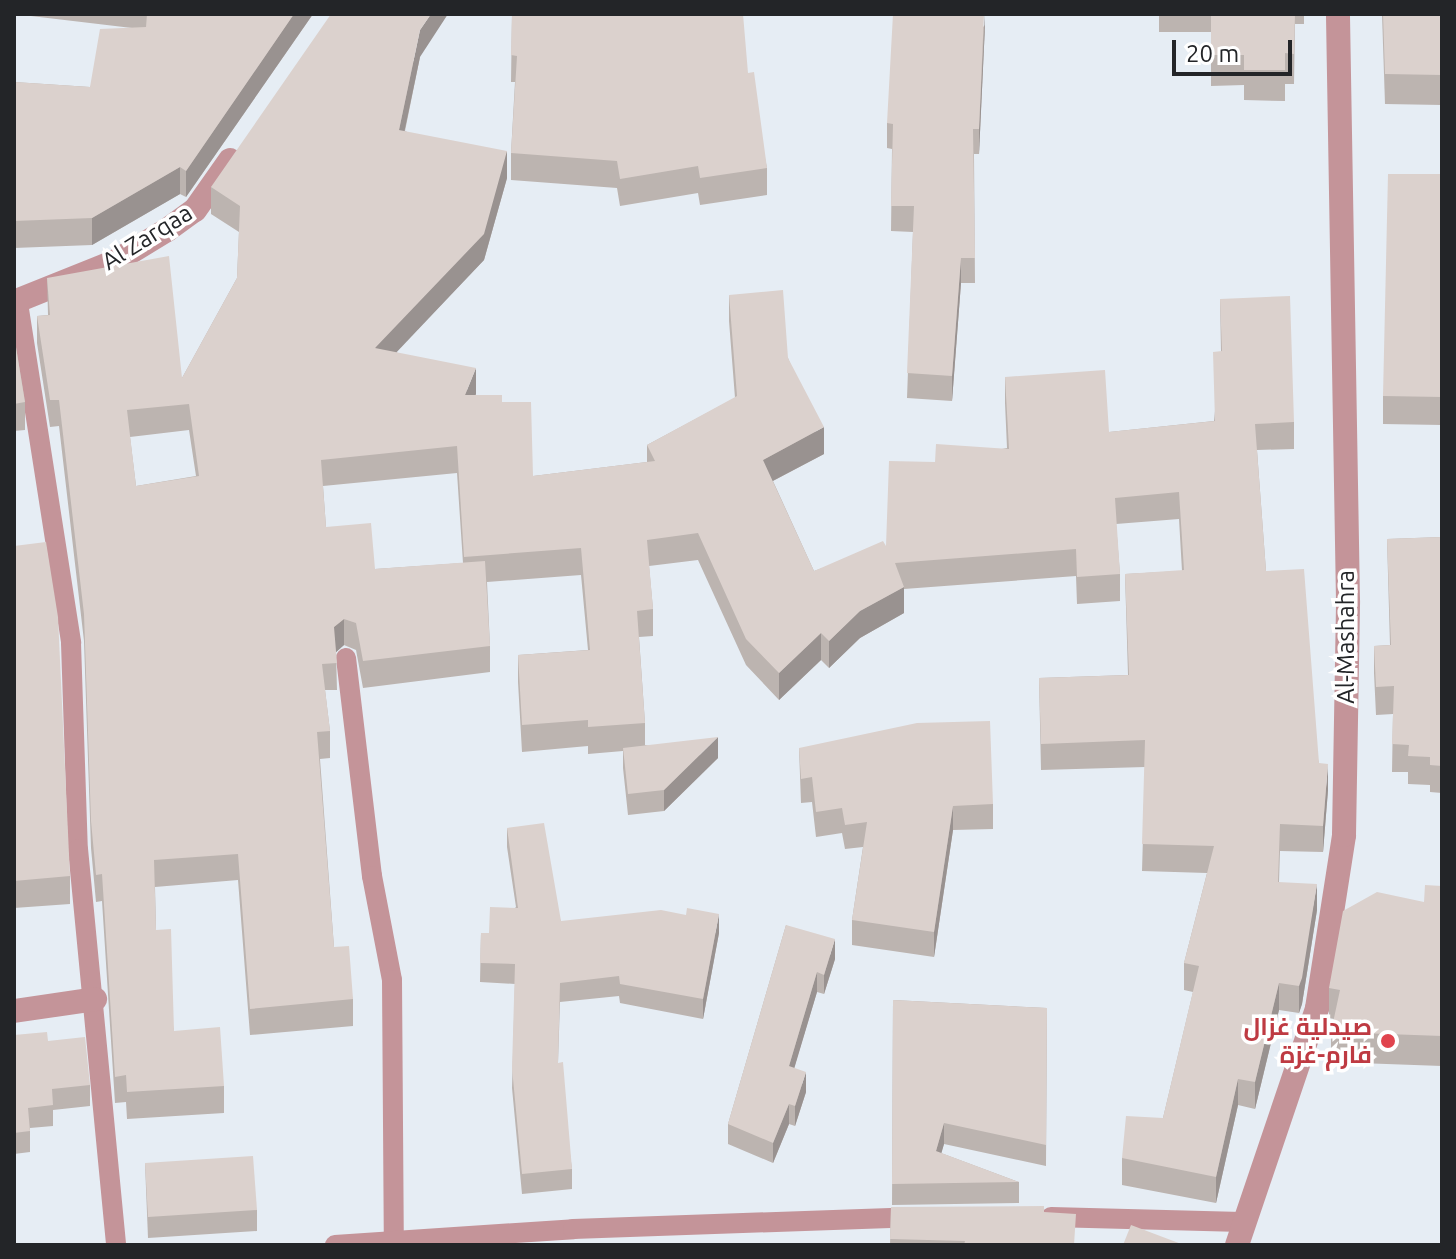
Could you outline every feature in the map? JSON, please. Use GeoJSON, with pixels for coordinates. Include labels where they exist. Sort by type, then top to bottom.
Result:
{"type":"FeatureCollection","features":[{"type":"Feature","properties":{"kind":"street","name":"Al-Mashahra"},"geometry":{"type":"LineString","coordinates":[[1240,1234],[1317,1008],[1344,835],[1348,601],[1338,14]]}},
{"type":"Feature","properties":{"kind":"street","name":"Al Zarqaa"},"geometry":{"type":"LineString","coordinates":[[16,302],[116,261],[167,230],[195,210],[241,144]]}},
{"type":"Feature","properties":{"kind":"street"},"geometry":{"type":"LineString","coordinates":[[14,1011],[95,999]]}},
{"type":"Feature","properties":{"kind":"lane"},"geometry":{"type":"LineString","coordinates":[[16,302],[71,643],[78,849],[95,999],[116,1245]]}},
{"type":"Feature","properties":{"kind":"lane"},"geometry":{"type":"LineString","coordinates":[[346,658],[372,876],[392,980],[394,1242]]}},
{"type":"Feature","properties":{"kind":"lane"},"geometry":{"type":"LineString","coordinates":[[335,1245],[948,1216]]}},
{"type":"Feature","properties":{"kind":"lane"},"geometry":{"type":"LineString","coordinates":[[1026,1217],[1240,1234]]}},
{"type":"Feature","properties":{"kind":"building"},"geometry":{"type":"Polygon","coordinates":[[[147,14],[294,14],[186,171],[180,167],[92,218],[14,221],[14,82],[90,87],[100,29],[146,27],[147,14]]]}},
{"type":"Feature","properties":{"kind":"building"},"geometry":{"type":"Polygon","coordinates":[[[331,14],[431,14],[420,30],[399,130],[507,151],[484,234],[375,348],[476,368],[465,395],[502,395],[502,402],[531,402],[533,476],[655,461],[647,445],[737,396],[729,295],[783,290],[788,358],[824,427],[763,460],[814,571],[883,541],[886,546],[889,461],[935,462],[936,444],[1009,449],[1005,377],[1105,370],[1109,432],[1215,421],[1213,352],[1222,351],[1220,299],[1290,296],[1294,422],[1255,424],[1266,571],[1304,569],[1319,763],[1328,764],[1323,826],[1280,824],[1278,882],[1317,884],[1302,978],[1299,986],[1279,983],[1255,1082],[1238,1079],[1216,1177],[1122,1158],[1126,1116],[1163,1118],[1199,966],[1184,963],[1214,846],[1142,844],[1145,740],[1041,744],[1039,678],[1129,675],[1125,574],[1184,570],[1179,492],[1115,498],[1120,574],[1077,577],[1076,549],[895,563],[904,587],[860,611],[829,641],[821,633],[779,673],[746,639],[698,533],[647,540],[653,609],[637,611],[645,723],[588,727],[588,720],[522,725],[518,655],[590,650],[581,548],[464,557],[457,446],[321,460],[326,527],[371,523],[375,569],[485,561],[490,646],[363,661],[356,623],[344,619],[334,627],[337,663],[322,664],[330,731],[317,732],[334,947],[349,946],[353,999],[250,1009],[238,854],[154,860],[156,930],[171,929],[174,1031],[220,1027],[224,1086],[127,1092],[126,1075],[115,1077],[102,874],[96,875],[91,821],[84,614],[59,400],[50,400],[37,316],[50,315],[47,278],[169,256],[182,378],[237,278],[240,206],[211,187],[331,14]],[[189,404],[127,410],[136,486],[199,476],[189,404]]]}},
{"type":"Feature","properties":{"kind":"building"},"geometry":{"type":"Polygon","coordinates":[[[512,14],[743,14],[748,73],[754,72],[767,168],[700,178],[698,166],[620,179],[617,161],[511,153],[517,56],[511,55],[512,14]]]}},
{"type":"Feature","properties":{"kind":"building"},"geometry":{"type":"Polygon","coordinates":[[[893,14],[984,14],[979,129],[973,129],[975,258],[961,258],[952,376],[907,373],[914,206],[891,206],[893,124],[887,123],[893,14]]]}},
{"type":"Feature","properties":{"kind":"building"},"geometry":{"type":"Polygon","coordinates":[[[1211,14],[1295,14],[1294,54],[1285,53],[1285,70],[1244,70],[1244,55],[1211,55],[1211,14]]]}},
{"type":"Feature","properties":{"kind":"building"},"geometry":{"type":"Polygon","coordinates":[[[1383,14],[1442,14],[1442,75],[1385,74],[1383,14]]]}},
{"type":"Feature","properties":{"kind":"building"},"geometry":{"type":"Polygon","coordinates":[[[1388,174],[1442,174],[1442,397],[1383,396],[1388,174]]]}},
{"type":"Feature","properties":{"kind":"building"},"geometry":{"type":"Polygon","coordinates":[[[14,335],[25,402],[14,404],[14,335]]]}},
{"type":"Feature","properties":{"kind":"building"},"geometry":{"type":"Polygon","coordinates":[[[1442,537],[1442,766],[1430,765],[1430,757],[1408,756],[1409,745],[1392,744],[1394,686],[1376,687],[1374,646],[1391,645],[1387,539],[1442,537]]]}},
{"type":"Feature","properties":{"kind":"building"},"geometry":{"type":"Polygon","coordinates":[[[46,542],[58,617],[70,876],[14,881],[14,546],[46,542]]]}},
{"type":"Feature","properties":{"kind":"building"},"geometry":{"type":"Polygon","coordinates":[[[990,721],[993,804],[953,806],[934,932],[852,920],[867,822],[845,825],[842,808],[816,812],[812,777],[801,779],[799,748],[917,723],[990,721]]]}},
{"type":"Feature","properties":{"kind":"building"},"geometry":{"type":"Polygon","coordinates":[[[718,737],[664,790],[628,794],[623,748],[718,737]]]}},
{"type":"Feature","properties":{"kind":"building"},"geometry":{"type":"Polygon","coordinates":[[[544,823],[561,921],[661,910],[686,915],[687,908],[719,914],[703,999],[620,984],[619,976],[560,983],[558,1063],[563,1062],[572,1169],[522,1174],[512,1068],[515,964],[480,963],[481,933],[489,933],[490,907],[518,908],[507,828],[544,823]]]}},
{"type":"Feature","properties":{"kind":"building"},"geometry":{"type":"Polygon","coordinates":[[[1425,885],[1442,886],[1442,1036],[1331,1032],[1340,990],[1329,988],[1343,911],[1377,892],[1424,902],[1425,885]]]}},
{"type":"Feature","properties":{"kind":"building"},"geometry":{"type":"Polygon","coordinates":[[[786,925],[835,939],[824,975],[817,972],[789,1066],[806,1072],[795,1106],[789,1104],[773,1143],[728,1124],[786,925]]]}},
{"type":"Feature","properties":{"kind":"building"},"geometry":{"type":"Polygon","coordinates":[[[893,1000],[1047,1008],[1046,1145],[944,1123],[936,1151],[1019,1182],[892,1184],[893,1000]]]}},
{"type":"Feature","properties":{"kind":"building"},"geometry":{"type":"Polygon","coordinates":[[[47,1032],[48,1041],[85,1037],[90,1085],[52,1089],[53,1105],[28,1108],[30,1131],[14,1133],[14,1035],[47,1032]]]}},
{"type":"Feature","properties":{"kind":"building"},"geometry":{"type":"Polygon","coordinates":[[[253,1156],[257,1210],[148,1217],[145,1163],[253,1156]]]}},
{"type":"Feature","properties":{"kind":"building"},"geometry":{"type":"Polygon","coordinates":[[[1044,1206],[1044,1212],[1076,1214],[1074,1245],[964,1245],[965,1241],[890,1239],[891,1207],[1044,1206]]]}},
{"type":"Feature","properties":{"kind":"building"},"geometry":{"type":"Polygon","coordinates":[[[1131,1225],[1184,1245],[1123,1245],[1131,1225]]]}},
{"type":"Feature","properties":{"kind":"place","name":"صيدلية غزال فارم-غزة"},"geometry":{"type":"Point","coordinates":[1388,1041]}}]}
